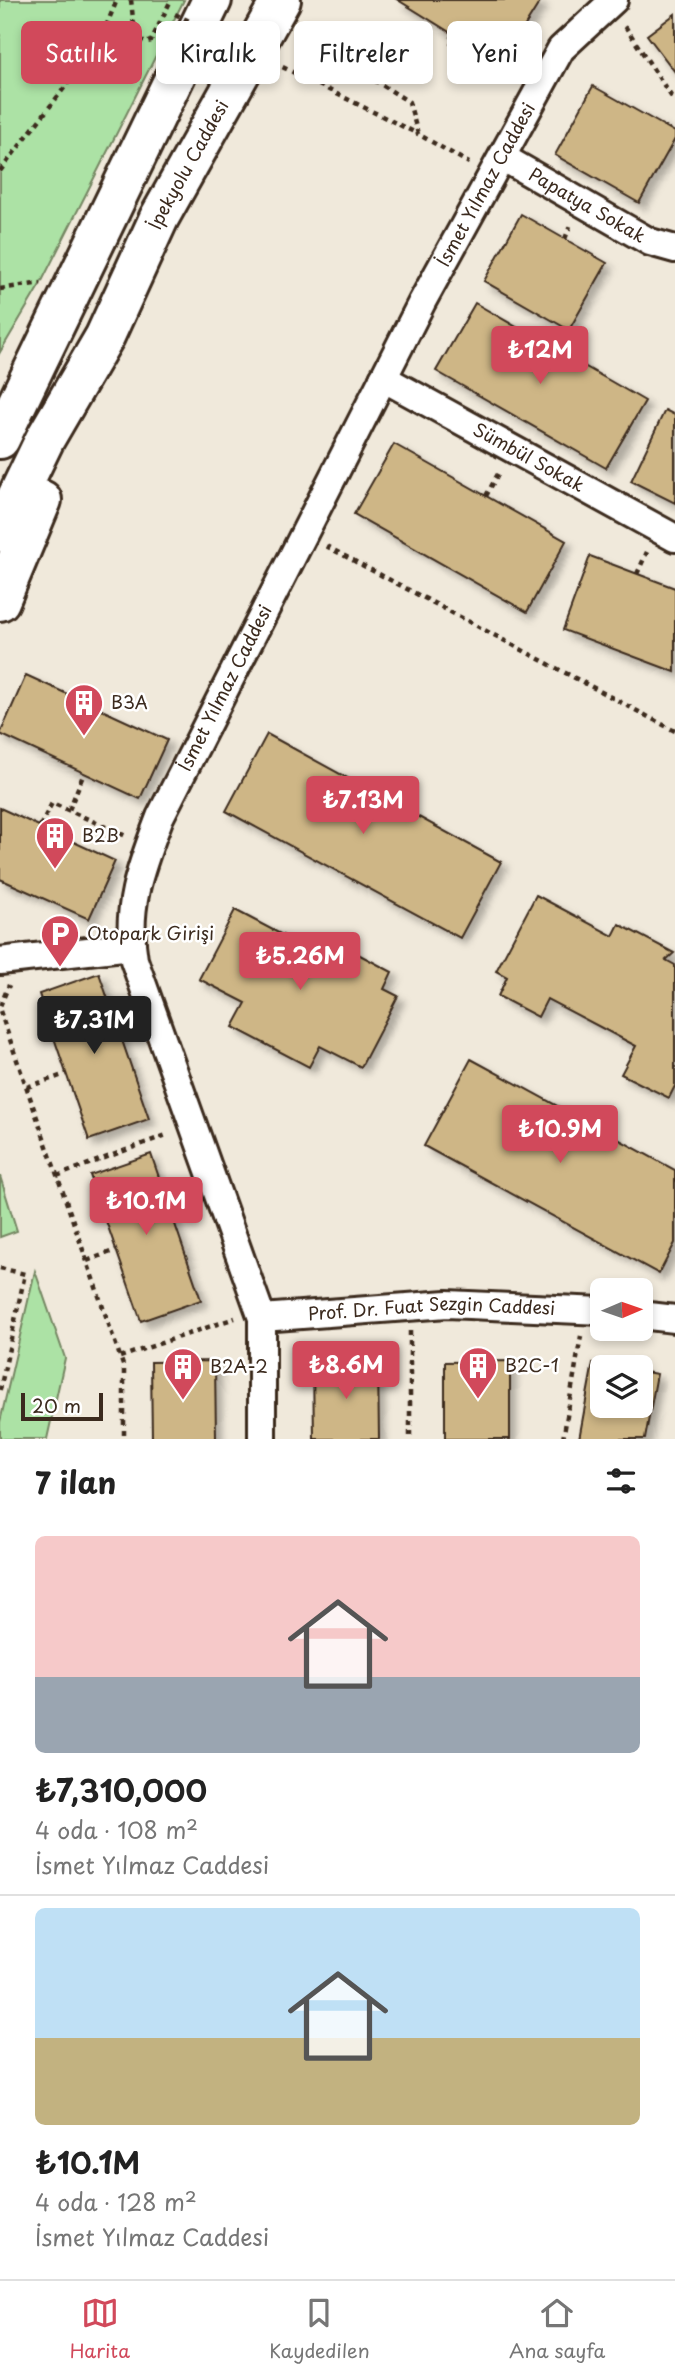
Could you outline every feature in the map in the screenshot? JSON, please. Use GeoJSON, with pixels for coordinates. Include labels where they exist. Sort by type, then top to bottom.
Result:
{"type":"FeatureCollection","features":[{"type":"Feature","properties":{"kind":"highway"},"geometry":{"type":"LineString","coordinates":[[0,439],[212,0]]}},
{"type":"Feature","properties":{"kind":"highway","name":"İpekyolu Caddesi"},"geometry":{"type":"LineString","coordinates":[[105,336],[159,218],[277,8]]}},
{"type":"Feature","properties":{"kind":"highway"},"geometry":{"type":"LineString","coordinates":[[0,402],[80,273]]}},
{"type":"Feature","properties":{"kind":"highway"},"geometry":{"type":"LineString","coordinates":[[0,532],[45,439],[105,336]]}},
{"type":"Feature","properties":{"kind":"highway"},"geometry":{"type":"LineString","coordinates":[[0,601],[75,424],[105,336]]}},
{"type":"Feature","properties":{"kind":"street","name":"İsmet Yılmaz Caddesi"},"geometry":{"type":"LineString","coordinates":[[262,1439],[260,1314],[134,960],[134,894],[160,817],[383,378],[496,166],[561,49],[610,3]]}},
{"type":"Feature","properties":{"kind":"street","name":"Papatya Sokak"},"geometry":{"type":"LineString","coordinates":[[496,166],[650,242],[675,249]]}},
{"type":"Feature","properties":{"kind":"street","name":"Sümbül Sokak"},"geometry":{"type":"LineString","coordinates":[[383,378],[675,538]]}},
{"type":"Feature","properties":{"kind":"street"},"geometry":{"type":"LineString","coordinates":[[0,961],[132,946]]}},
{"type":"Feature","properties":{"kind":"street","name":"Prof. Dr. Fuat Sezgin Caddesi"},"geometry":{"type":"LineString","coordinates":[[260,1314],[447,1304],[590,1311]]}},
{"type":"Feature","properties":{"kind":"street"},"geometry":{"type":"LineString","coordinates":[[653,1316],[675,1319]]}},
{"type":"Feature","properties":{"kind":"path"},"geometry":{"type":"LineString","coordinates":[[0,171],[99,43],[117,0]]}},
{"type":"Feature","properties":{"kind":"path"},"geometry":{"type":"LineString","coordinates":[[131,0],[136,31],[145,43],[151,41],[172,0]]}},
{"type":"Feature","properties":{"kind":"path"},"geometry":{"type":"LineString","coordinates":[[610,3],[671,96],[675,97]]}},
{"type":"Feature","properties":{"kind":"path"},"geometry":{"type":"LineString","coordinates":[[277,8],[409,102],[418,134]]}},
{"type":"Feature","properties":{"kind":"path"},"geometry":{"type":"LineString","coordinates":[[175,14],[418,134],[496,166]]}},
{"type":"Feature","properties":{"kind":"path"},"geometry":{"type":"LineString","coordinates":[[520,84],[537,94]]}},
{"type":"Feature","properties":{"kind":"path"},"geometry":{"type":"LineString","coordinates":[[304,534],[675,731]]}},
{"type":"Feature","properties":{"kind":"path"},"geometry":{"type":"LineString","coordinates":[[69,810],[84,773]]}},
{"type":"Feature","properties":{"kind":"path"},"geometry":{"type":"LineString","coordinates":[[40,827],[52,803],[149,847]]}},
{"type":"Feature","properties":{"kind":"path"},"geometry":{"type":"LineString","coordinates":[[0,1012],[124,1368],[124,1439]]}},
{"type":"Feature","properties":{"kind":"path"},"geometry":{"type":"LineString","coordinates":[[26,1087],[66,1074]]}},
{"type":"Feature","properties":{"kind":"path"},"geometry":{"type":"LineString","coordinates":[[57,1176],[193,1125]]}},
{"type":"Feature","properties":{"kind":"path"},"geometry":{"type":"LineString","coordinates":[[87,1261],[116,1250]]}},
{"type":"Feature","properties":{"kind":"path"},"geometry":{"type":"LineString","coordinates":[[0,1268],[25,1274],[0,1390]]}},
{"type":"Feature","properties":{"kind":"path"},"geometry":{"type":"LineString","coordinates":[[410,1307],[410,1439]]}},
{"type":"Feature","properties":{"kind":"path"},"geometry":{"type":"LineString","coordinates":[[120,1356],[260,1314]]}},
{"type":"Feature","properties":{"kind":"path"},"geometry":{"type":"LineString","coordinates":[[563,1439],[590,1328]]}},
{"type":"Feature","properties":{"kind":"green space"},"geometry":{"type":"Polygon","coordinates":[[[0,0],[184,0],[173,21],[156,21],[156,55],[142,83],[142,21],[21,21],[21,84],[142,84],[41,283],[0,352],[0,0]]]}},
{"type":"Feature","properties":{"kind":"green space"},"geometry":{"type":"Polygon","coordinates":[[[0,1176],[17,1231],[0,1237],[0,1176]]]}},
{"type":"Feature","properties":{"kind":"green space"},"geometry":{"type":"Polygon","coordinates":[[[35,1271],[65,1358],[47,1439],[0,1439],[0,1422],[35,1271]]]}},
{"type":"Feature","properties":{"kind":"building"},"geometry":{"type":"Polygon","coordinates":[[[398,0],[541,0],[528,21],[447,21],[447,30],[398,0]]]}},
{"type":"Feature","properties":{"kind":"building"},"geometry":{"type":"Polygon","coordinates":[[[675,14],[675,72],[647,35],[675,14]]]}},
{"type":"Feature","properties":{"kind":"building"},"geometry":{"type":"Polygon","coordinates":[[[593,86],[675,132],[675,139],[639,203],[555,155],[593,86]]]}},
{"type":"Feature","properties":{"kind":"building"},"geometry":{"type":"Polygon","coordinates":[[[521,214],[607,263],[569,330],[484,281],[521,214]]]}},
{"type":"Feature","properties":{"kind":"building"},"geometry":{"type":"Polygon","coordinates":[[[475,303],[645,401],[606,468],[436,371],[475,303]]]}},
{"type":"Feature","properties":{"kind":"building"},"geometry":{"type":"Polygon","coordinates":[[[665,410],[675,415],[675,503],[631,481],[665,410]]]}},
{"type":"Feature","properties":{"kind":"building"},"geometry":{"type":"Polygon","coordinates":[[[394,444],[566,541],[527,612],[354,514],[394,444]]]}},
{"type":"Feature","properties":{"kind":"building"},"geometry":{"type":"Polygon","coordinates":[[[590,556],[675,588],[675,672],[563,630],[590,556]]]}},
{"type":"Feature","properties":{"kind":"building","name":"B3A"},"geometry":{"type":"Polygon","coordinates":[[[26,675],[167,740],[140,799],[0,734],[26,675]]]}},
{"type":"Feature","properties":{"kind":"building"},"geometry":{"type":"Polygon","coordinates":[[[267,734],[501,862],[460,938],[226,811],[267,734]]]}},
{"type":"Feature","properties":{"kind":"building","name":"B2B"},"geometry":{"type":"Polygon","coordinates":[[[0,808],[115,861],[89,919],[0,879],[0,808]]]}},
{"type":"Feature","properties":{"kind":"building"},"geometry":{"type":"Polygon","coordinates":[[[536,895],[613,936],[619,924],[674,953],[666,960],[675,965],[675,1086],[669,1098],[621,1074],[636,1046],[547,999],[538,1017],[498,996],[507,977],[496,971],[536,895]]]}},
{"type":"Feature","properties":{"kind":"building"},"geometry":{"type":"Polygon","coordinates":[[[235,910],[322,956],[328,944],[341,951],[343,946],[392,972],[384,989],[398,996],[361,1067],[320,1046],[309,1067],[233,1027],[246,1003],[199,979],[235,910]]]}},
{"type":"Feature","properties":{"kind":"building"},"geometry":{"type":"Polygon","coordinates":[[[99,973],[149,1119],[89,1140],[39,994],[99,973]]]}},
{"type":"Feature","properties":{"kind":"building"},"geometry":{"type":"Polygon","coordinates":[[[471,1059],[675,1170],[675,1243],[659,1274],[424,1146],[471,1059]]]}},
{"type":"Feature","properties":{"kind":"building"},"geometry":{"type":"Polygon","coordinates":[[[151,1154],[201,1300],[141,1321],[90,1175],[151,1154]]]}},
{"type":"Feature","properties":{"kind":"building","name":"B2A-2"},"geometry":{"type":"Polygon","coordinates":[[[215,1361],[216,1439],[152,1439],[151,1362],[215,1361]]]}},
{"type":"Feature","properties":{"kind":"building","name":"B2C-1"},"geometry":{"type":"Polygon","coordinates":[[[510,1361],[510,1439],[445,1439],[445,1362],[510,1361]]]}},
{"type":"Feature","properties":{"kind":"building"},"geometry":{"type":"Polygon","coordinates":[[[313,1362],[378,1362],[379,1439],[314,1439],[313,1362]]]}},
{"type":"Feature","properties":{"kind":"building"},"geometry":{"type":"Polygon","coordinates":[[[653,1373],[657,1374],[653,1396],[653,1373]]]}},
{"type":"Feature","properties":{"kind":"building"},"geometry":{"type":"Polygon","coordinates":[[[590,1379],[590,1418],[649,1418],[645,1439],[579,1439],[590,1379]]]}},
{"type":"Feature","properties":{"kind":"place","name":"B3A"},"geometry":{"type":"Point","coordinates":[84,737]}},
{"type":"Feature","properties":{"kind":"place","name":"B2B"},"geometry":{"type":"Point","coordinates":[55,870]}},
{"type":"Feature","properties":{"kind":"place","name":"Otopark Girişi"},"geometry":{"type":"Point","coordinates":[60,968]}},
{"type":"Feature","properties":{"kind":"place","name":"B2C-1"},"geometry":{"type":"Point","coordinates":[478,1400]}},
{"type":"Feature","properties":{"kind":"place","name":"B2A-2"},"geometry":{"type":"Point","coordinates":[183,1401]}}]}
